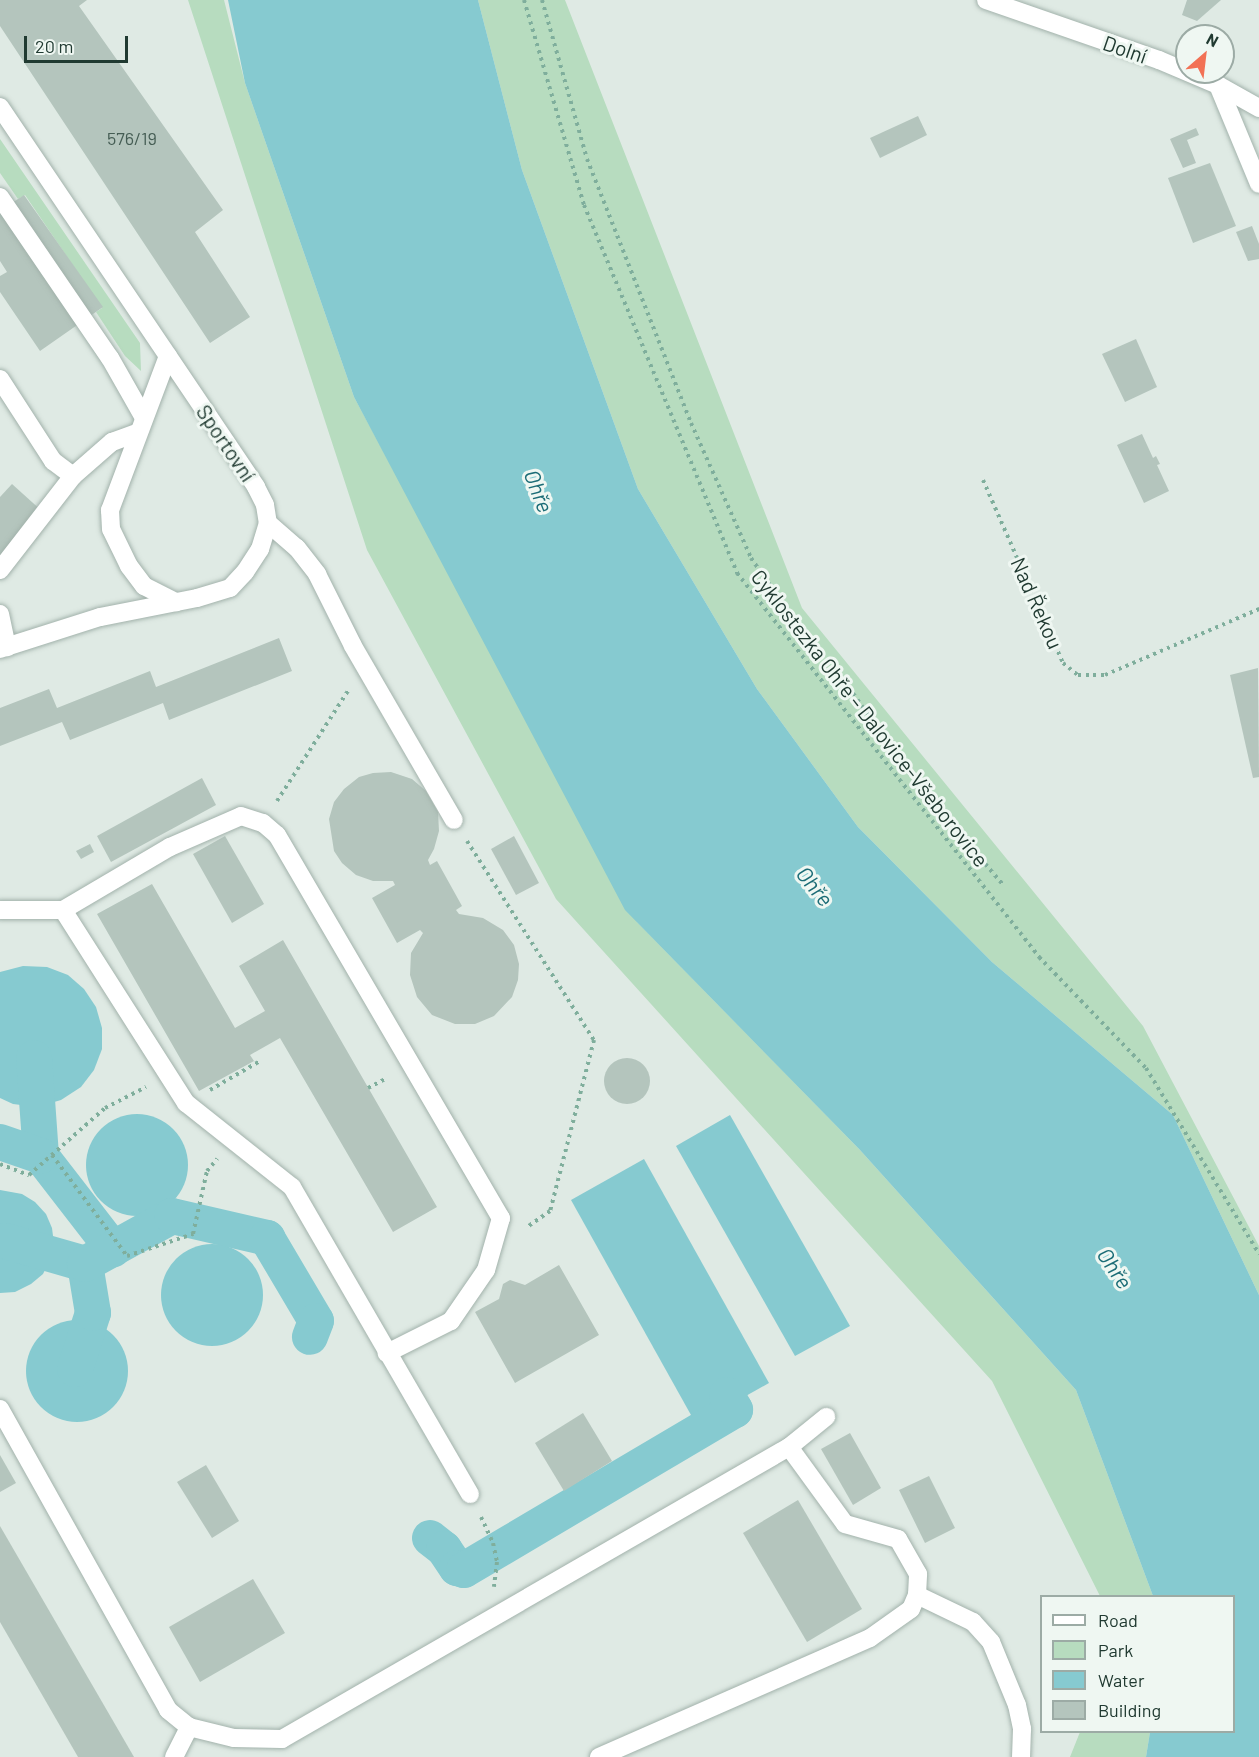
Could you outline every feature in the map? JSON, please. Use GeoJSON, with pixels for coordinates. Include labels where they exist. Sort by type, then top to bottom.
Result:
{"type":"FeatureCollection","features":[{"type":"Feature","properties":{"kind":"street","name":"Dolní"},"geometry":{"type":"LineString","coordinates":[[986,0],[1159,60],[1218,85],[1259,108]]}},
{"type":"Feature","properties":{"kind":"street"},"geometry":{"type":"LineString","coordinates":[[1218,85],[1259,184]]}},
{"type":"Feature","properties":{"kind":"street","name":"Sportovní"},"geometry":{"type":"LineString","coordinates":[[0,107],[256,487],[265,505],[268,523]]}},
{"type":"Feature","properties":{"kind":"street"},"geometry":{"type":"LineString","coordinates":[[0,197],[110,358],[140,424]]}},
{"type":"Feature","properties":{"kind":"street"},"geometry":{"type":"LineString","coordinates":[[168,356],[140,424],[110,510],[111,529],[129,566],[144,586],[176,602]]}},
{"type":"Feature","properties":{"kind":"street"},"geometry":{"type":"LineString","coordinates":[[0,379],[53,461],[73,476]]}},
{"type":"Feature","properties":{"kind":"street"},"geometry":{"type":"LineString","coordinates":[[0,570],[73,476],[112,442],[140,424]]}},
{"type":"Feature","properties":{"kind":"street"},"geometry":{"type":"LineString","coordinates":[[0,614],[4,648],[100,617],[176,602],[230,588],[245,572],[260,549],[268,523],[297,548],[317,574],[364,665],[454,820]]}},
{"type":"Feature","properties":{"kind":"street"},"geometry":{"type":"LineString","coordinates":[[0,910],[63,910],[170,847],[241,816],[263,823],[277,835],[501,1218],[486,1269],[450,1321],[387,1353]]}},
{"type":"Feature","properties":{"kind":"street"},"geometry":{"type":"LineString","coordinates":[[63,910],[186,1103],[292,1187],[470,1494]]}},
{"type":"Feature","properties":{"kind":"street"},"geometry":{"type":"LineString","coordinates":[[0,1409],[168,1710],[189,1727],[234,1738],[282,1739],[789,1447],[826,1417]]}},
{"type":"Feature","properties":{"kind":"street"},"geometry":{"type":"LineString","coordinates":[[599,1757],[870,1638],[911,1609],[917,1595],[918,1574],[898,1539],[845,1524],[789,1447]]}},
{"type":"Feature","properties":{"kind":"street"},"geometry":{"type":"LineString","coordinates":[[917,1595],[973,1622],[991,1642],[1017,1704],[1022,1729],[1021,1757]]}},
{"type":"Feature","properties":{"kind":"street"},"geometry":{"type":"LineString","coordinates":[[174,1757],[189,1727]]}},
{"type":"Feature","properties":{"kind":"path","name":"Cyklostezka Ohře – Dalovice-Všeborovice"},"geometry":{"type":"LineString","coordinates":[[524,0],[584,205],[737,573],[1039,957],[1146,1068],[1259,1254]]}},
{"type":"Feature","properties":{"kind":"path"},"geometry":{"type":"LineString","coordinates":[[542,0],[587,159],[691,423],[751,558],[820,657],[840,675],[917,784],[1004,886]]}},
{"type":"Feature","properties":{"kind":"path","name":"Nad Řekou"},"geometry":{"type":"LineString","coordinates":[[983,480],[1063,663],[1078,675],[1105,675],[1259,609]]}},
{"type":"Feature","properties":{"kind":"path"},"geometry":{"type":"LineString","coordinates":[[263,823],[364,665]]}},
{"type":"Feature","properties":{"kind":"path"},"geometry":{"type":"LineString","coordinates":[[454,820],[594,1040],[550,1211],[491,1253]]}},
{"type":"Feature","properties":{"kind":"path"},"geometry":{"type":"LineString","coordinates":[[0,1164],[29,1175],[105,1108],[125,1095],[149,1086],[160,1085],[194,1096],[201,1095],[260,1061]]}},
{"type":"Feature","properties":{"kind":"path"},"geometry":{"type":"LineString","coordinates":[[52,1155],[127,1256],[193,1234],[207,1171],[232,1140]]}},
{"type":"Feature","properties":{"kind":"path"},"geometry":{"type":"LineString","coordinates":[[470,1494],[493,1543],[497,1562],[490,1620]]}},
{"type":"Feature","properties":{"kind":"green space"},"geometry":{"type":"Polygon","coordinates":[[[188,0],[224,0],[245,83],[354,397],[637,922],[860,1150],[1076,1390],[1153,1595],[1099,1595],[992,1381],[556,899],[367,550],[188,0]]]}},
{"type":"Feature","properties":{"kind":"green space"},"geometry":{"type":"Polygon","coordinates":[[[478,0],[565,0],[802,608],[1143,1026],[1259,1246],[1259,1295],[1173,1115],[992,962],[858,827],[757,689],[638,489],[522,170],[478,0]]]}},
{"type":"Feature","properties":{"kind":"green space"},"geometry":{"type":"Polygon","coordinates":[[[0,139],[140,343],[141,371],[125,356],[96,312],[102,308],[25,195],[18,199],[0,173],[0,139]]]}},
{"type":"Feature","properties":{"kind":"green space"},"geometry":{"type":"Polygon","coordinates":[[[1080,1733],[1150,1733],[1146,1757],[1070,1757],[1080,1733]]]}},
{"type":"Feature","properties":{"kind":"water","name":"Ohře"},"geometry":{"type":"Polygon","coordinates":[[[228,0],[478,0],[522,170],[638,489],[757,689],[858,827],[992,962],[1173,1115],[1259,1295],[1259,1757],[1146,1757],[1150,1733],[1235,1733],[1235,1595],[1153,1595],[1076,1390],[860,1150],[625,910],[354,397],[245,83],[228,0]]]}},
{"type":"Feature","properties":{"kind":"water"},"geometry":{"type":"Polygon","coordinates":[[[23,966],[47,967],[68,975],[84,989],[96,1007],[102,1028],[102,1049],[94,1070],[81,1087],[61,1100],[37,1107],[13,1104],[0,1098],[0,972],[23,966]]]}},
{"type":"Feature","properties":{"kind":"water"},"geometry":{"type":"Polygon","coordinates":[[[137,1114],[157,1118],[173,1129],[184,1145],[188,1165],[184,1185],[173,1201],[157,1212],[137,1216],[117,1212],[101,1201],[90,1185],[86,1165],[90,1145],[101,1129],[117,1118],[137,1114]]]}},
{"type":"Feature","properties":{"kind":"water"},"geometry":{"type":"Polygon","coordinates":[[[730,1115],[850,1326],[795,1356],[676,1146],[730,1115]]]}},
{"type":"Feature","properties":{"kind":"water"},"geometry":{"type":"Polygon","coordinates":[[[644,1159],[769,1383],[696,1424],[571,1200],[644,1159]]]}},
{"type":"Feature","properties":{"kind":"water"},"geometry":{"type":"Polygon","coordinates":[[[0,1190],[22,1194],[35,1202],[46,1214],[52,1228],[54,1244],[43,1274],[31,1284],[15,1292],[0,1293],[0,1190]]]}},
{"type":"Feature","properties":{"kind":"water"},"geometry":{"type":"Polygon","coordinates":[[[212,1244],[241,1252],[255,1266],[263,1295],[255,1324],[241,1338],[212,1346],[183,1338],[169,1324],[161,1295],[169,1266],[183,1252],[212,1244]]]}},
{"type":"Feature","properties":{"kind":"water"},"geometry":{"type":"Polygon","coordinates":[[[77,1320],[106,1328],[120,1342],[128,1371],[120,1400],[106,1414],[77,1422],[48,1414],[34,1400],[26,1371],[34,1342],[48,1328],[77,1320]]]}},
{"type":"Feature","properties":{"kind":"building"},"geometry":{"type":"Polygon","coordinates":[[[0,0],[87,0],[79,6],[223,210],[195,232],[250,317],[210,343],[0,26],[0,0]]]}},
{"type":"Feature","properties":{"kind":"building"},"geometry":{"type":"Polygon","coordinates":[[[1187,0],[1221,0],[1197,21],[1182,15],[1187,0]]]}},
{"type":"Feature","properties":{"kind":"building"},"geometry":{"type":"Polygon","coordinates":[[[918,116],[927,135],[880,158],[870,138],[918,116]]]}},
{"type":"Feature","properties":{"kind":"building"},"geometry":{"type":"Polygon","coordinates":[[[1196,128],[1199,135],[1187,140],[1196,163],[1183,168],[1170,139],[1196,128]]]}},
{"type":"Feature","properties":{"kind":"building"},"geometry":{"type":"Polygon","coordinates":[[[1210,163],[1236,226],[1193,243],[1168,178],[1210,163]]]}},
{"type":"Feature","properties":{"kind":"building"},"geometry":{"type":"Polygon","coordinates":[[[24,195],[103,307],[40,351],[0,292],[0,276],[7,272],[0,261],[0,211],[24,195]]]}},
{"type":"Feature","properties":{"kind":"building"},"geometry":{"type":"Polygon","coordinates":[[[1252,226],[1259,244],[1259,259],[1248,261],[1236,232],[1252,226]]]}},
{"type":"Feature","properties":{"kind":"building"},"geometry":{"type":"Polygon","coordinates":[[[1136,339],[1157,387],[1125,402],[1102,354],[1136,339]]]}},
{"type":"Feature","properties":{"kind":"building"},"geometry":{"type":"Polygon","coordinates":[[[1142,434],[1153,458],[1156,456],[1160,464],[1157,465],[1169,491],[1144,503],[1117,445],[1142,434]]]}},
{"type":"Feature","properties":{"kind":"building"},"geometry":{"type":"Polygon","coordinates":[[[12,484],[43,512],[0,558],[0,497],[12,484]]]}},
{"type":"Feature","properties":{"kind":"building"},"geometry":{"type":"Polygon","coordinates":[[[279,638],[292,671],[169,720],[163,703],[70,740],[62,722],[0,746],[0,708],[49,689],[57,708],[150,671],[156,687],[279,638]]]}},
{"type":"Feature","properties":{"kind":"building"},"geometry":{"type":"Polygon","coordinates":[[[1258,668],[1259,777],[1253,778],[1230,675],[1258,668]]]}},
{"type":"Feature","properties":{"kind":"building"},"geometry":{"type":"Polygon","coordinates":[[[391,772],[412,779],[426,791],[438,812],[439,831],[428,860],[430,865],[437,861],[462,906],[456,910],[459,914],[483,918],[503,930],[514,945],[519,964],[518,980],[512,997],[494,1016],[475,1024],[455,1024],[432,1015],[417,997],[410,975],[411,953],[423,933],[420,930],[397,943],[372,898],[395,885],[393,881],[373,881],[356,875],[342,863],[334,851],[329,819],[334,802],[344,789],[359,777],[391,772]]]}},
{"type":"Feature","properties":{"kind":"building"},"geometry":{"type":"Polygon","coordinates":[[[202,778],[216,805],[111,862],[97,836],[202,778]]]}},
{"type":"Feature","properties":{"kind":"building"},"geometry":{"type":"Polygon","coordinates":[[[225,836],[264,904],[232,923],[193,854],[225,836]]]}},
{"type":"Feature","properties":{"kind":"building"},"geometry":{"type":"Polygon","coordinates":[[[514,836],[539,883],[516,895],[491,849],[514,836]]]}},
{"type":"Feature","properties":{"kind":"building"},"geometry":{"type":"Polygon","coordinates":[[[90,844],[94,852],[81,859],[76,851],[90,844]]]}},
{"type":"Feature","properties":{"kind":"building"},"geometry":{"type":"Polygon","coordinates":[[[152,884],[235,1028],[265,1011],[239,966],[283,940],[437,1207],[393,1232],[280,1038],[250,1055],[254,1061],[199,1091],[97,914],[152,884]]]}},
{"type":"Feature","properties":{"kind":"building"},"geometry":{"type":"Polygon","coordinates":[[[627,1058],[643,1065],[650,1081],[643,1097],[627,1104],[611,1097],[604,1081],[611,1065],[627,1058]]]}},
{"type":"Feature","properties":{"kind":"building"},"geometry":{"type":"Polygon","coordinates":[[[559,1265],[599,1335],[515,1383],[475,1312],[499,1299],[503,1284],[510,1280],[525,1285],[559,1265]]]}},
{"type":"Feature","properties":{"kind":"building"},"geometry":{"type":"Polygon","coordinates":[[[583,1413],[612,1461],[564,1491],[535,1443],[583,1413]]]}},
{"type":"Feature","properties":{"kind":"building"},"geometry":{"type":"Polygon","coordinates":[[[850,1433],[881,1488],[853,1505],[821,1449],[850,1433]]]}},
{"type":"Feature","properties":{"kind":"building"},"geometry":{"type":"Polygon","coordinates":[[[0,1455],[16,1483],[0,1492],[0,1455]]]}},
{"type":"Feature","properties":{"kind":"building"},"geometry":{"type":"Polygon","coordinates":[[[206,1465],[239,1521],[212,1538],[177,1482],[206,1465]]]}},
{"type":"Feature","properties":{"kind":"building"},"geometry":{"type":"Polygon","coordinates":[[[929,1476],[955,1528],[925,1543],[899,1490],[929,1476]]]}},
{"type":"Feature","properties":{"kind":"building"},"geometry":{"type":"Polygon","coordinates":[[[798,1500],[862,1609],[807,1642],[743,1533],[798,1500]]]}},
{"type":"Feature","properties":{"kind":"building"},"geometry":{"type":"Polygon","coordinates":[[[0,1526],[134,1757],[78,1757],[0,1622],[0,1526]]]}},
{"type":"Feature","properties":{"kind":"building"},"geometry":{"type":"Polygon","coordinates":[[[253,1579],[285,1633],[200,1682],[169,1627],[253,1579]]]}},
{"type":"Feature","properties":{"kind":"waterway"},"geometry":{"type":"LineString","coordinates":[[34,1058],[41,1156],[113,1249]]}},
{"type":"Feature","properties":{"kind":"waterway"},"geometry":{"type":"LineString","coordinates":[[0,1142],[41,1156]]}},
{"type":"Feature","properties":{"kind":"waterway"},"geometry":{"type":"LineString","coordinates":[[75,1369],[93,1313],[85,1264],[172,1216],[267,1238],[316,1321],[310,1337]]}},
{"type":"Feature","properties":{"kind":"waterway"},"geometry":{"type":"LineString","coordinates":[[5,1241],[85,1264]]}},
{"type":"Feature","properties":{"kind":"waterway"},"geometry":{"type":"LineString","coordinates":[[430,1538],[444,1549],[457,1568],[464,1570],[735,1410],[727,1395]]}}]}
